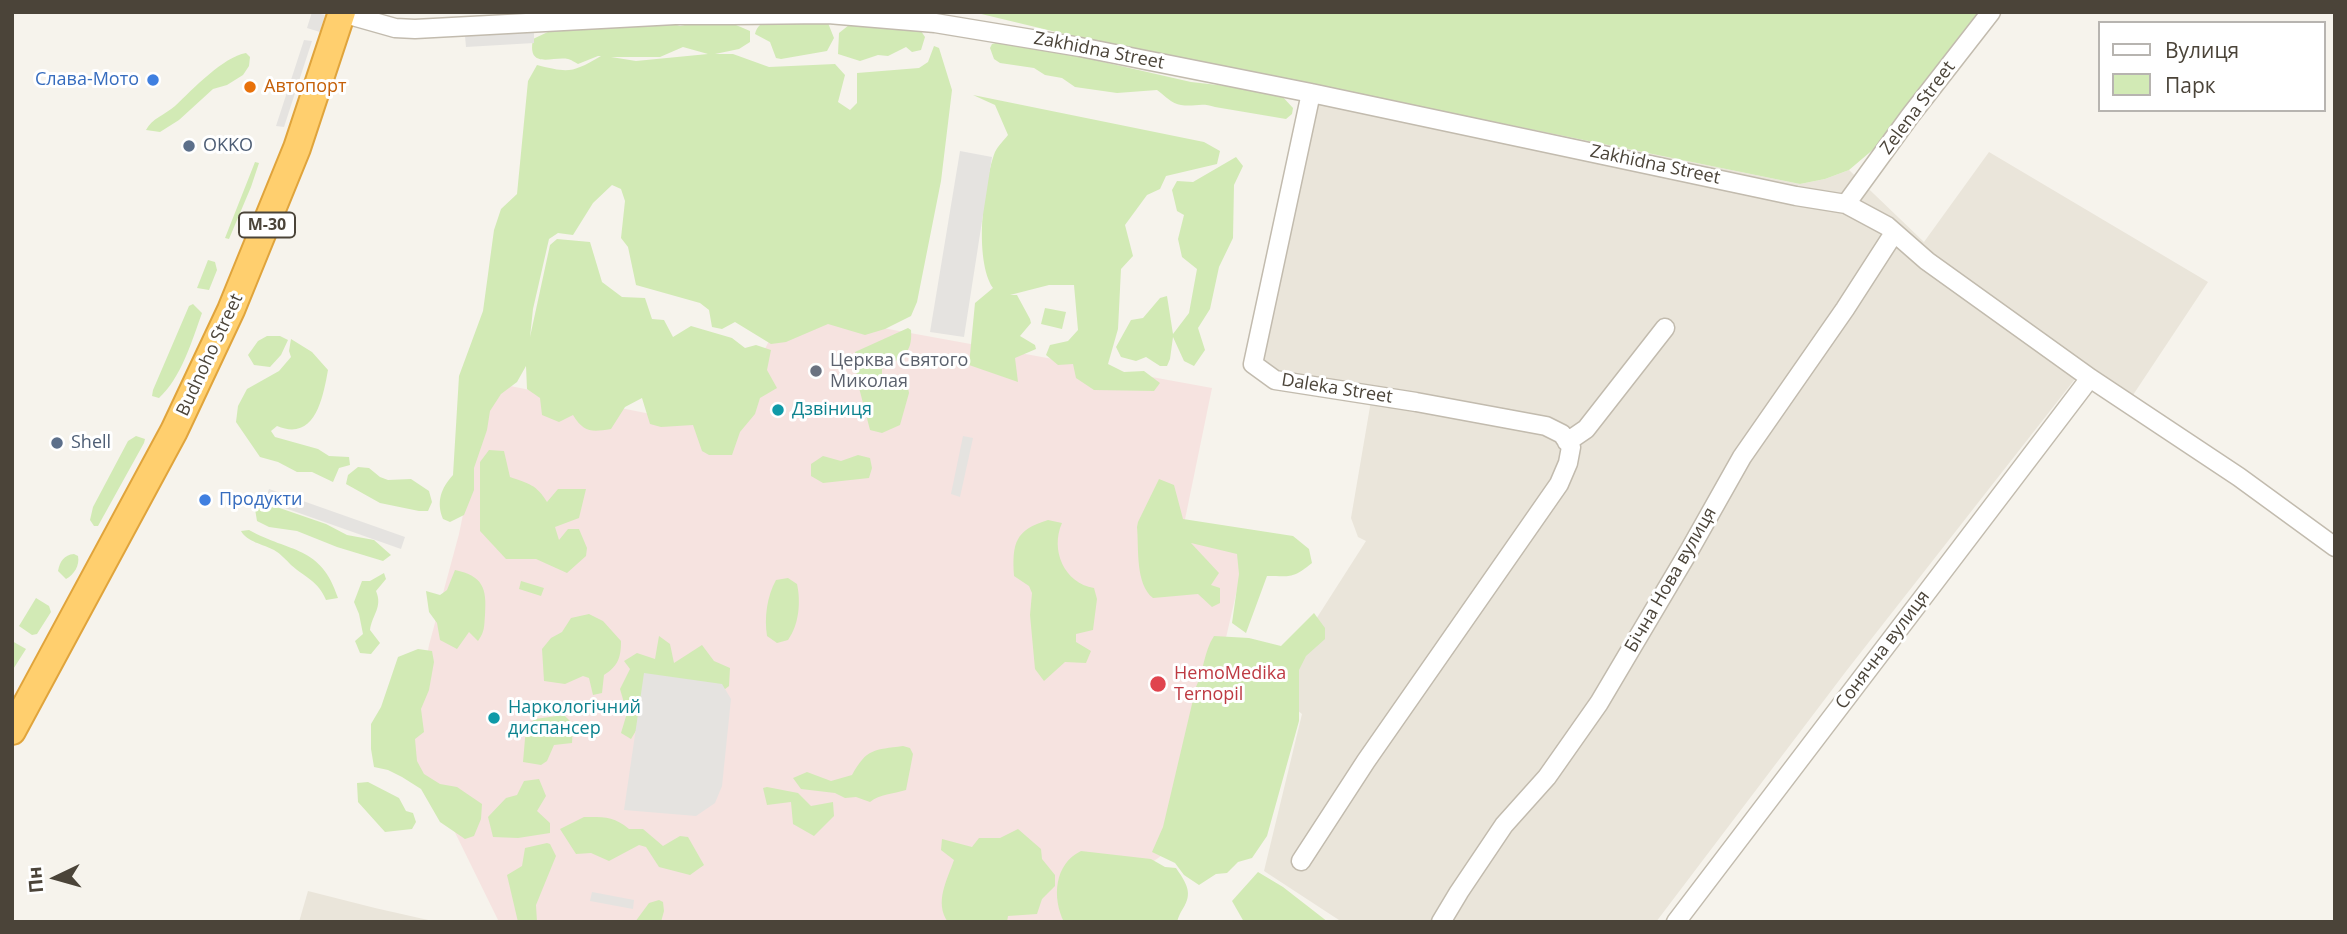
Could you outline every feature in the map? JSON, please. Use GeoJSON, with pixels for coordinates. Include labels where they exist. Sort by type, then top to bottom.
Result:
{"type":"FeatureCollection","features":[{"type":"Feature","properties":{"kind":"highway","name":"Budnoho Street"},"geometry":{"type":"LineString","coordinates":[[13,725],[40,681],[174,431],[231,310],[297,148],[342,13]]}},
{"type":"Feature","properties":{"kind":"street","name":"Zelena Street"},"geometry":{"type":"LineString","coordinates":[[1846,204],[1991,12]]}},
{"type":"Feature","properties":{"kind":"street","name":"Zakhidna Street"},"geometry":{"type":"LineString","coordinates":[[342,13],[395,28],[415,29],[675,15],[828,14],[966,27],[1311,93],[1796,196],[1846,204]]}},
{"type":"Feature","properties":{"kind":"street","name":"Daleka Street"},"geometry":{"type":"LineString","coordinates":[[1311,93],[1253,364],[1275,380],[1546,426],[1562,434],[1567,442]]}},
{"type":"Feature","properties":{"kind":"street"},"geometry":{"type":"LineString","coordinates":[[1846,204],[1894,233],[1927,261],[2090,378],[2239,477],[2335,547]]}},
{"type":"Feature","properties":{"kind":"street","name":"Бічна Нова вулиця"},"geometry":{"type":"LineString","coordinates":[[1441,922],[1504,825],[1547,777],[1599,703],[1742,457],[1845,309],[1894,233]]}},
{"type":"Feature","properties":{"kind":"street"},"geometry":{"type":"LineString","coordinates":[[1301,861],[1366,761],[1559,484],[1568,463],[1571,447],[1567,442],[1586,429],[1665,328]]}},
{"type":"Feature","properties":{"kind":"street","name":"Сонячна вулиця"},"geometry":{"type":"LineString","coordinates":[[1676,922],[2090,378]]}},
{"type":"Feature","properties":{"kind":"shaded area"},"geometry":{"type":"Polygon","coordinates":[[[312,12],[325,15],[320,32],[307,28],[312,12]]]}},
{"type":"Feature","properties":{"kind":"shaded area"},"geometry":{"type":"Polygon","coordinates":[[[534,31],[534,43],[466,47],[465,36],[534,31]]]}},
{"type":"Feature","properties":{"kind":"shaded area"},"geometry":{"type":"Polygon","coordinates":[[[304,40],[312,41],[284,127],[276,126],[304,40]]]}},
{"type":"Feature","properties":{"kind":"shaded area"},"geometry":{"type":"Polygon","coordinates":[[[1305,83],[1800,184],[1849,170],[1924,242],[1989,152],[2208,282],[2133,395],[2086,365],[1847,670],[1656,922],[1342,922],[1264,871],[1302,714],[1273,691],[1366,541],[1358,537],[1351,518],[1372,395],[1275,380],[1253,364],[1305,83]]]}},
{"type":"Feature","properties":{"kind":"shaded area"},"geometry":{"type":"Polygon","coordinates":[[[960,151],[992,157],[964,337],[930,332],[960,151]]]}},
{"type":"Feature","properties":{"kind":"shaded area"},"geometry":{"type":"Polygon","coordinates":[[[784,310],[1212,388],[1183,529],[1247,546],[1179,843],[1069,922],[499,922],[442,806],[406,774],[429,645],[459,534],[490,382],[726,429],[784,310]]]}},
{"type":"Feature","properties":{"kind":"shaded area"},"geometry":{"type":"Polygon","coordinates":[[[963,436],[973,438],[960,497],[951,494],[963,436]]]}},
{"type":"Feature","properties":{"kind":"shaded area"},"geometry":{"type":"Polygon","coordinates":[[[269,489],[405,537],[401,549],[265,501],[269,489]]]}},
{"type":"Feature","properties":{"kind":"shaded area"},"geometry":{"type":"Polygon","coordinates":[[[644,673],[722,684],[731,699],[722,786],[715,803],[696,816],[624,810],[644,673]]]}},
{"type":"Feature","properties":{"kind":"shaded area"},"geometry":{"type":"Polygon","coordinates":[[[308,891],[375,908],[437,922],[299,922],[308,891]]]}},
{"type":"Feature","properties":{"kind":"shaded area"},"geometry":{"type":"Polygon","coordinates":[[[592,892],[634,900],[633,909],[590,901],[592,892]]]}},
{"type":"Feature","properties":{"kind":"green space"},"geometry":{"type":"Polygon","coordinates":[[[973,12],[1978,12],[1882,142],[1849,170],[1800,184],[1077,37],[973,12]]]}},
{"type":"Feature","properties":{"kind":"green space"},"geometry":{"type":"Polygon","coordinates":[[[653,17],[680,26],[715,19],[729,22],[750,31],[750,42],[739,49],[715,54],[733,54],[769,67],[835,64],[845,75],[838,102],[850,110],[857,103],[857,73],[919,68],[928,62],[934,46],[939,48],[952,90],[941,181],[917,302],[911,316],[865,335],[828,324],[786,342],[771,344],[735,322],[722,329],[712,327],[709,310],[700,303],[636,285],[628,247],[621,238],[625,201],[621,189],[612,185],[593,203],[573,235],[558,233],[549,239],[533,309],[530,337],[550,245],[557,239],[590,242],[602,282],[622,297],[645,298],[652,319],[664,320],[673,337],[691,326],[732,338],[745,348],[756,345],[771,350],[767,370],[777,388],[760,398],[755,414],[740,432],[732,455],[709,455],[702,451],[693,425],[661,427],[650,424],[642,398],[625,407],[611,429],[589,430],[573,415],[559,422],[542,415],[540,398],[527,389],[526,366],[517,382],[501,394],[490,411],[487,430],[474,468],[474,490],[464,515],[450,522],[443,519],[440,501],[445,485],[453,475],[459,376],[483,311],[494,230],[501,209],[517,194],[528,81],[537,65],[570,70],[601,56],[578,64],[569,59],[542,60],[534,55],[533,39],[569,22],[653,17]],[[683,47],[660,57],[611,57],[636,61],[708,54],[683,47]]]}},
{"type":"Feature","properties":{"kind":"green space"},"geometry":{"type":"Polygon","coordinates":[[[790,18],[828,23],[834,38],[827,51],[776,58],[770,42],[755,34],[764,22],[790,18]]]}},
{"type":"Feature","properties":{"kind":"green space"},"geometry":{"type":"Polygon","coordinates":[[[849,25],[903,25],[919,28],[925,37],[921,50],[912,52],[906,47],[888,56],[878,55],[860,61],[838,54],[839,33],[849,25]]]}},
{"type":"Feature","properties":{"kind":"green space"},"geometry":{"type":"Polygon","coordinates":[[[1000,42],[1191,82],[1271,91],[1281,95],[1293,108],[1292,114],[1286,119],[1206,105],[1181,105],[1157,90],[1117,93],[1075,87],[1062,78],[1045,75],[1034,68],[1000,63],[994,59],[990,48],[992,44],[1000,42]]]}},
{"type":"Feature","properties":{"kind":"green space"},"geometry":{"type":"Polygon","coordinates":[[[246,53],[250,57],[249,66],[243,75],[227,85],[213,89],[179,120],[160,132],[146,130],[218,67],[246,53]]]}},
{"type":"Feature","properties":{"kind":"green space"},"geometry":{"type":"Polygon","coordinates":[[[973,95],[1204,142],[1220,151],[1217,164],[1166,176],[1160,189],[1147,195],[1125,225],[1133,256],[1121,269],[1118,329],[1108,364],[1124,372],[1144,371],[1160,383],[1154,391],[1094,390],[1076,378],[1073,364],[1058,365],[1046,355],[1050,345],[1068,341],[1078,330],[1074,285],[1049,285],[1010,295],[1017,295],[1031,323],[1020,336],[1035,345],[1036,349],[1015,358],[1018,382],[969,365],[975,303],[993,288],[987,275],[982,241],[987,183],[995,152],[1008,135],[995,105],[973,95]]]}},
{"type":"Feature","properties":{"kind":"green space"},"geometry":{"type":"Polygon","coordinates":[[[1236,157],[1243,166],[1234,185],[1233,238],[1219,267],[1210,309],[1198,328],[1205,350],[1194,366],[1184,361],[1173,337],[1167,366],[1160,366],[1146,357],[1136,361],[1121,357],[1116,347],[1131,320],[1143,318],[1160,298],[1167,296],[1173,334],[1189,313],[1197,269],[1182,257],[1178,239],[1184,215],[1177,211],[1172,190],[1177,181],[1193,182],[1236,157]]]}},
{"type":"Feature","properties":{"kind":"green space"},"geometry":{"type":"Polygon","coordinates":[[[255,162],[259,163],[251,187],[229,239],[225,238],[255,162]]]}},
{"type":"Feature","properties":{"kind":"green space"},"geometry":{"type":"Polygon","coordinates":[[[208,260],[215,262],[217,270],[209,290],[197,288],[208,260]]]}},
{"type":"Feature","properties":{"kind":"green space"},"geometry":{"type":"Polygon","coordinates":[[[193,304],[202,313],[185,358],[167,390],[159,398],[152,396],[189,306],[193,304]]]}},
{"type":"Feature","properties":{"kind":"green space"},"geometry":{"type":"Polygon","coordinates":[[[1045,308],[1066,312],[1062,329],[1041,324],[1045,308]]]}},
{"type":"Feature","properties":{"kind":"green space"},"geometry":{"type":"Polygon","coordinates":[[[908,328],[911,330],[911,338],[908,350],[882,369],[882,376],[906,378],[909,393],[900,425],[882,433],[870,430],[857,380],[855,352],[908,328]]]}},
{"type":"Feature","properties":{"kind":"green space"},"geometry":{"type":"Polygon","coordinates":[[[267,336],[280,336],[288,340],[281,355],[270,367],[254,365],[248,355],[258,341],[267,336]]]}},
{"type":"Feature","properties":{"kind":"green space"},"geometry":{"type":"Polygon","coordinates":[[[291,339],[312,352],[328,370],[326,381],[320,404],[309,423],[290,429],[277,426],[271,431],[275,437],[318,449],[329,456],[349,457],[350,465],[339,468],[333,482],[312,472],[297,472],[278,462],[260,457],[236,422],[238,406],[247,389],[279,371],[291,357],[291,339]]]}},
{"type":"Feature","properties":{"kind":"green space"},"geometry":{"type":"Polygon","coordinates":[[[136,436],[145,439],[144,443],[98,526],[94,526],[90,520],[93,507],[128,441],[136,436]]]}},
{"type":"Feature","properties":{"kind":"green space"},"geometry":{"type":"Polygon","coordinates":[[[489,450],[504,451],[510,477],[535,488],[547,502],[558,489],[586,489],[579,518],[555,527],[559,540],[568,529],[579,529],[587,548],[586,556],[567,573],[536,559],[506,559],[480,531],[480,462],[489,450]]]}},
{"type":"Feature","properties":{"kind":"green space"},"geometry":{"type":"Polygon","coordinates":[[[858,455],[870,458],[872,468],[869,478],[823,483],[811,476],[811,464],[823,456],[841,461],[858,455]]]}},
{"type":"Feature","properties":{"kind":"green space"},"geometry":{"type":"Polygon","coordinates":[[[358,467],[369,468],[388,480],[411,479],[429,491],[432,502],[428,511],[380,503],[346,484],[348,475],[358,467]]]}},
{"type":"Feature","properties":{"kind":"green space"},"geometry":{"type":"Polygon","coordinates":[[[1159,479],[1174,485],[1183,519],[1293,536],[1309,549],[1312,563],[1300,572],[1287,576],[1267,576],[1246,633],[1232,623],[1239,574],[1237,554],[1191,543],[1219,573],[1211,585],[1220,588],[1220,603],[1212,607],[1198,594],[1153,598],[1147,592],[1139,565],[1137,527],[1159,479]]]}},
{"type":"Feature","properties":{"kind":"green space"},"geometry":{"type":"Polygon","coordinates":[[[268,504],[326,524],[347,535],[374,540],[391,555],[383,561],[297,531],[269,527],[257,521],[255,509],[268,504]]]}},
{"type":"Feature","properties":{"kind":"green space"},"geometry":{"type":"Polygon","coordinates":[[[1048,520],[1062,523],[1058,544],[1062,564],[1075,580],[1094,588],[1097,599],[1093,630],[1076,634],[1076,642],[1091,651],[1086,663],[1065,662],[1044,681],[1035,669],[1030,615],[1032,593],[1029,586],[1014,576],[1014,555],[1015,546],[1022,533],[1048,520]]]}},
{"type":"Feature","properties":{"kind":"green space"},"geometry":{"type":"Polygon","coordinates":[[[249,530],[313,559],[323,568],[338,598],[326,600],[315,584],[279,553],[251,540],[241,531],[249,530]]]}},
{"type":"Feature","properties":{"kind":"green space"},"geometry":{"type":"Polygon","coordinates":[[[74,554],[78,556],[77,566],[66,579],[58,571],[59,567],[65,557],[74,554]]]}},
{"type":"Feature","properties":{"kind":"green space"},"geometry":{"type":"Polygon","coordinates":[[[455,570],[477,580],[485,597],[482,634],[478,641],[469,632],[457,649],[440,640],[437,623],[429,612],[426,591],[440,595],[447,590],[455,570]]]}},
{"type":"Feature","properties":{"kind":"green space"},"geometry":{"type":"Polygon","coordinates":[[[384,573],[386,579],[376,591],[378,606],[370,630],[380,643],[371,654],[360,653],[355,641],[363,634],[354,602],[362,581],[370,581],[384,573]]]}},
{"type":"Feature","properties":{"kind":"green space"},"geometry":{"type":"Polygon","coordinates":[[[788,578],[797,584],[798,613],[788,640],[777,643],[767,636],[767,607],[776,580],[788,578]]]}},
{"type":"Feature","properties":{"kind":"green space"},"geometry":{"type":"Polygon","coordinates":[[[521,581],[544,588],[541,596],[519,589],[521,581]]]}},
{"type":"Feature","properties":{"kind":"green space"},"geometry":{"type":"Polygon","coordinates":[[[36,598],[49,606],[51,612],[37,634],[32,635],[19,626],[36,598]]]}},
{"type":"Feature","properties":{"kind":"green space"},"geometry":{"type":"Polygon","coordinates":[[[1314,613],[1325,628],[1325,639],[1306,656],[1299,670],[1299,721],[1267,836],[1252,858],[1238,862],[1227,873],[1216,874],[1199,885],[1184,875],[1175,863],[1152,852],[1163,827],[1196,687],[1208,648],[1214,636],[1249,638],[1281,646],[1314,613]]]}},
{"type":"Feature","properties":{"kind":"green space"},"geometry":{"type":"Polygon","coordinates":[[[589,614],[603,621],[621,641],[618,661],[604,675],[602,693],[593,695],[589,678],[583,676],[565,684],[544,681],[542,649],[551,638],[562,632],[571,618],[589,614]]]}},
{"type":"Feature","properties":{"kind":"green space"},"geometry":{"type":"Polygon","coordinates":[[[659,636],[670,644],[674,663],[702,645],[714,661],[730,668],[729,686],[716,696],[637,729],[631,739],[621,733],[627,713],[620,689],[630,669],[624,661],[637,653],[655,659],[659,636]]]}},
{"type":"Feature","properties":{"kind":"green space"},"geometry":{"type":"Polygon","coordinates":[[[12,641],[26,649],[12,671],[12,641]]]}},
{"type":"Feature","properties":{"kind":"green space"},"geometry":{"type":"Polygon","coordinates":[[[418,649],[432,651],[434,662],[429,690],[421,709],[424,732],[415,739],[417,761],[424,774],[440,784],[457,787],[482,804],[481,819],[474,836],[465,839],[440,822],[421,789],[388,770],[374,767],[371,724],[381,707],[398,657],[418,649]]]}},
{"type":"Feature","properties":{"kind":"green space"},"geometry":{"type":"Polygon","coordinates":[[[564,715],[573,724],[572,743],[554,745],[547,761],[541,765],[523,762],[526,727],[535,719],[564,715]]]}},
{"type":"Feature","properties":{"kind":"green space"},"geometry":{"type":"Polygon","coordinates":[[[903,746],[910,748],[913,754],[906,790],[870,802],[856,797],[845,798],[835,793],[801,789],[793,778],[807,772],[831,781],[852,775],[862,760],[872,752],[903,746]]]}},
{"type":"Feature","properties":{"kind":"green space"},"geometry":{"type":"Polygon","coordinates":[[[539,779],[546,796],[537,811],[550,823],[550,833],[518,838],[493,837],[488,817],[506,798],[517,795],[524,781],[539,779]]]}},
{"type":"Feature","properties":{"kind":"green space"},"geometry":{"type":"Polygon","coordinates":[[[368,782],[399,798],[406,811],[413,813],[416,822],[412,829],[385,832],[358,802],[357,783],[368,782]]]}},
{"type":"Feature","properties":{"kind":"green space"},"geometry":{"type":"Polygon","coordinates":[[[763,788],[798,793],[811,806],[833,802],[834,816],[814,836],[793,824],[791,802],[767,805],[763,788]]]}},
{"type":"Feature","properties":{"kind":"green space"},"geometry":{"type":"Polygon","coordinates":[[[584,817],[608,818],[629,829],[643,829],[663,846],[680,836],[688,837],[704,865],[690,875],[659,867],[646,847],[639,845],[609,861],[591,853],[576,854],[560,829],[584,817]]]}},
{"type":"Feature","properties":{"kind":"green space"},"geometry":{"type":"Polygon","coordinates":[[[1018,829],[1041,849],[1042,859],[1055,875],[1055,886],[1042,899],[1037,914],[1008,916],[1007,922],[948,922],[944,915],[942,899],[954,860],[941,850],[942,839],[972,847],[979,838],[1000,838],[1018,829]]]}},
{"type":"Feature","properties":{"kind":"green space"},"geometry":{"type":"Polygon","coordinates":[[[547,843],[556,856],[536,905],[537,922],[518,922],[507,875],[522,866],[525,848],[547,843]]]}},
{"type":"Feature","properties":{"kind":"green space"},"geometry":{"type":"Polygon","coordinates":[[[1081,851],[1151,859],[1165,867],[1176,868],[1188,891],[1186,903],[1177,922],[1064,922],[1058,903],[1058,882],[1065,864],[1081,851]]]}},
{"type":"Feature","properties":{"kind":"green space"},"geometry":{"type":"Polygon","coordinates":[[[1258,872],[1283,887],[1328,922],[1244,922],[1232,901],[1258,872]]]}},
{"type":"Feature","properties":{"kind":"green space"},"geometry":{"type":"Polygon","coordinates":[[[659,900],[663,902],[664,911],[661,922],[635,922],[649,903],[659,900]]]}},
{"type":"Feature","properties":{"kind":"place","name":"Слава-Мото"},"geometry":{"type":"Point","coordinates":[153,80]}},
{"type":"Feature","properties":{"kind":"place","name":"Автопорт"},"geometry":{"type":"Point","coordinates":[250,87]}},
{"type":"Feature","properties":{"kind":"place","name":"OKKO"},"geometry":{"type":"Point","coordinates":[189,146]}},
{"type":"Feature","properties":{"kind":"place","name":"Церква Святого Миколая"},"geometry":{"type":"Point","coordinates":[816,371]}},
{"type":"Feature","properties":{"kind":"place","name":"Дзвіниця"},"geometry":{"type":"Point","coordinates":[778,410]}},
{"type":"Feature","properties":{"kind":"place","name":"Shell"},"geometry":{"type":"Point","coordinates":[57,443]}},
{"type":"Feature","properties":{"kind":"place","name":"Продукти"},"geometry":{"type":"Point","coordinates":[205,500]}},
{"type":"Feature","properties":{"kind":"place","name":"HemoMedika Ternopil"},"geometry":{"type":"Point","coordinates":[1158,684]}},
{"type":"Feature","properties":{"kind":"place","name":"Наркологічний диспансер"},"geometry":{"type":"Point","coordinates":[494,718]}}]}
